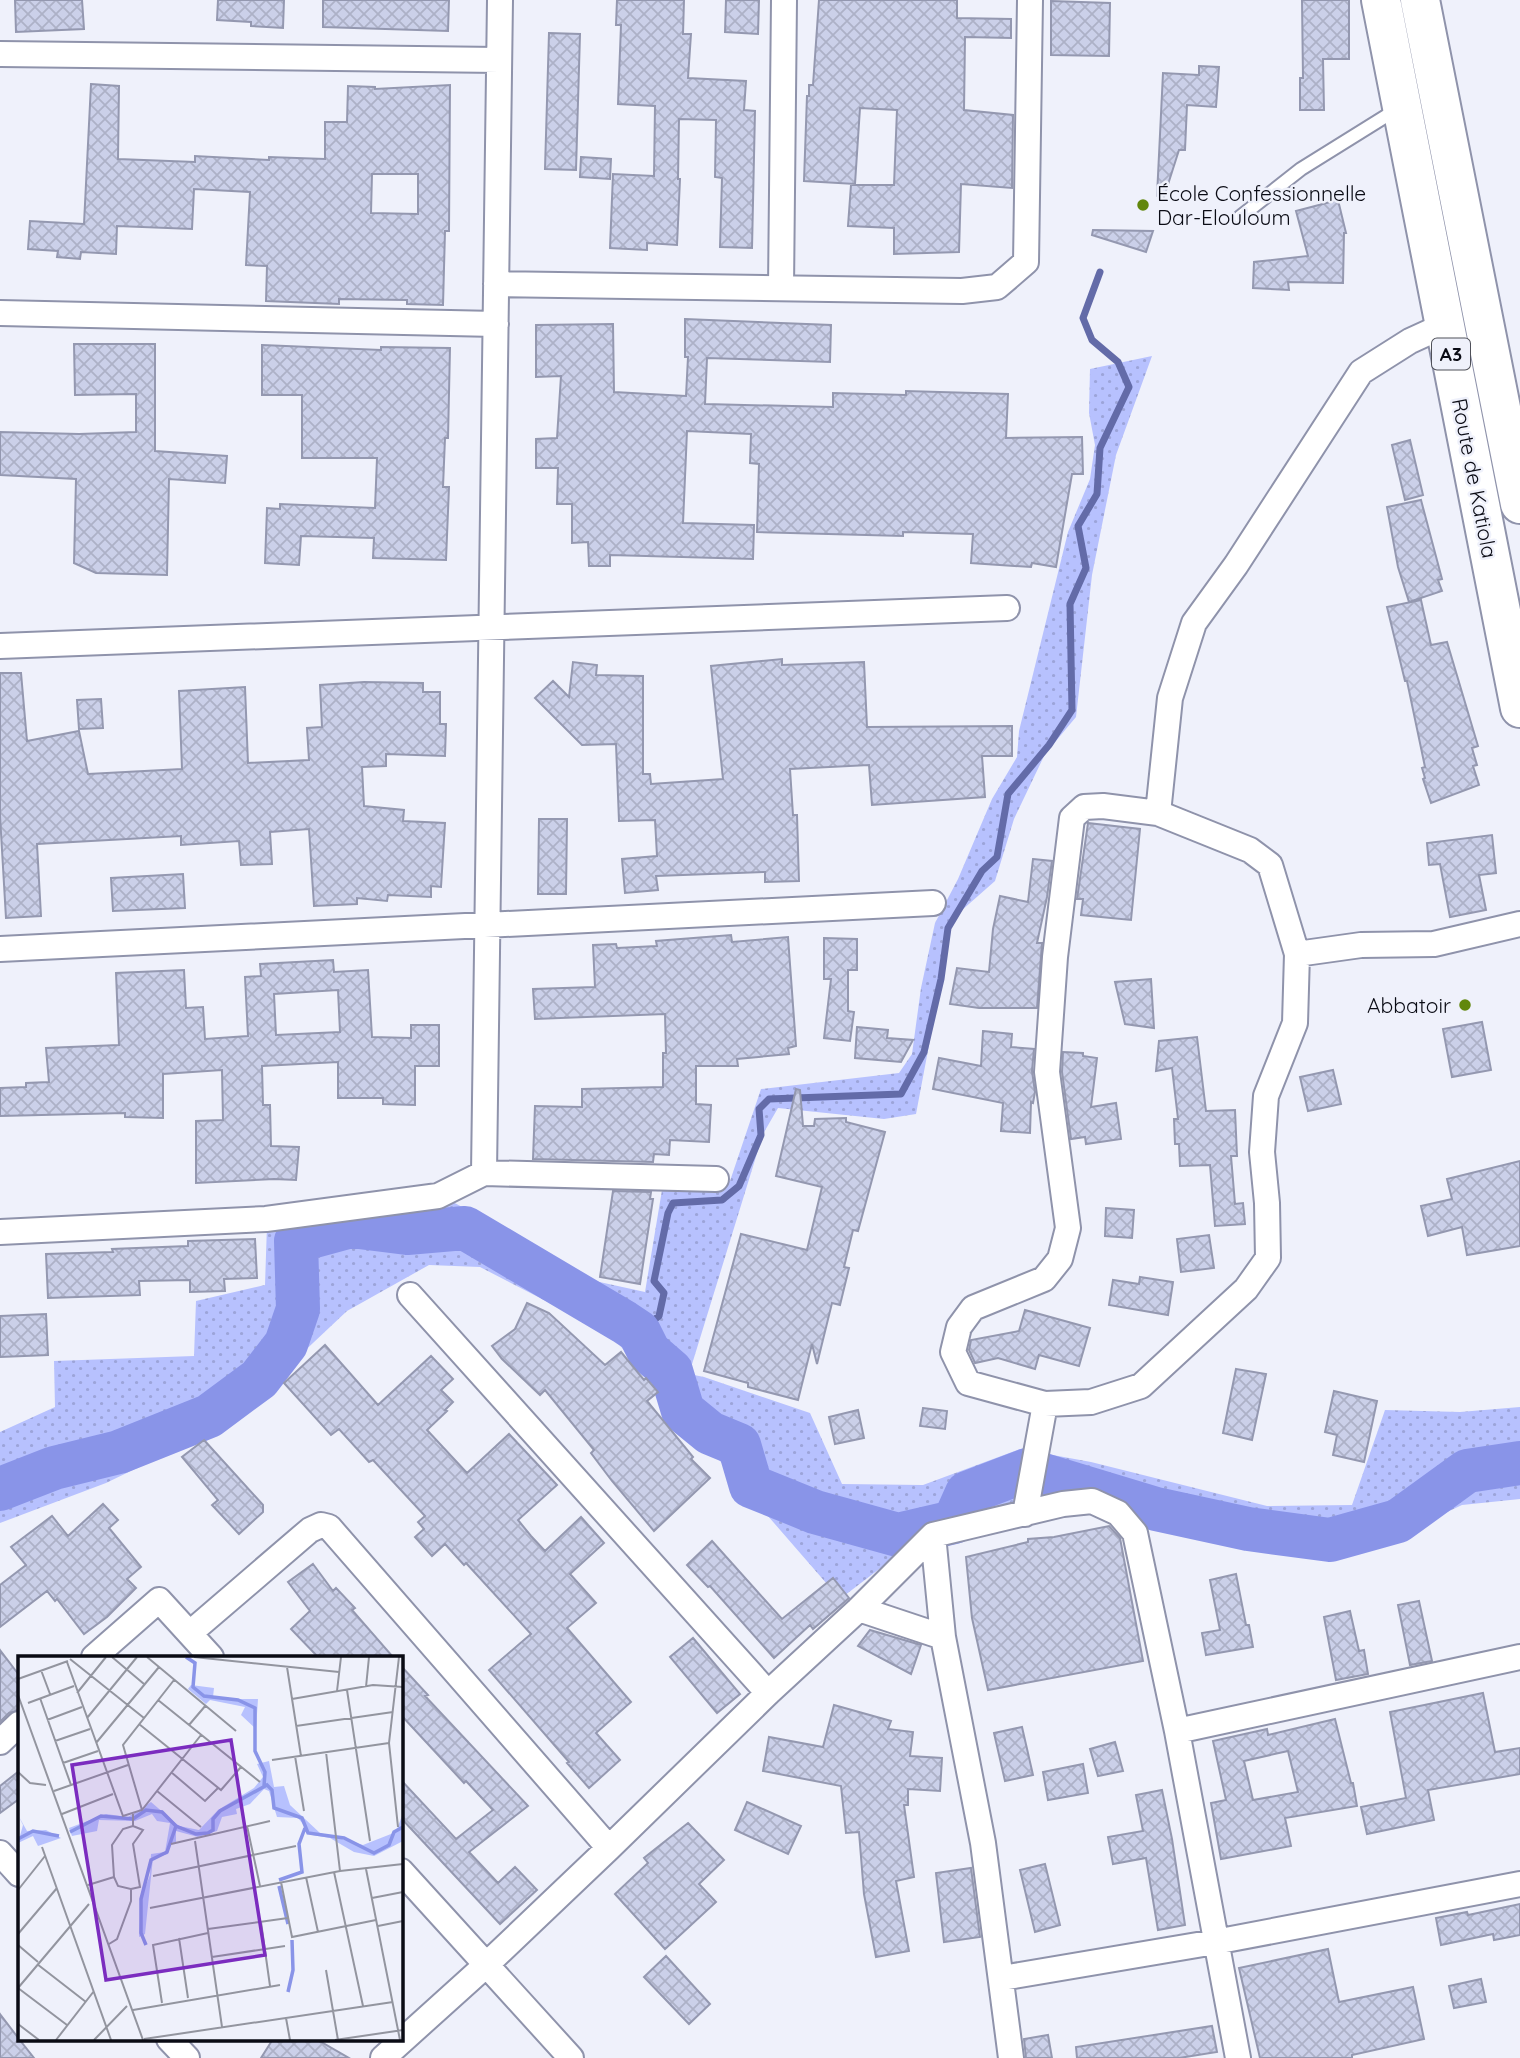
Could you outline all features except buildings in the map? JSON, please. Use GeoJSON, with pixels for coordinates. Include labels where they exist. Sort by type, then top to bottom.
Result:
{"type":"FeatureCollection","features":[{"type":"Feature","properties":{"kind":"highway","name":"Route de Katiola"},"geometry":{"type":"LineString","coordinates":[[1381,0],[1520,708]]}},
{"type":"Feature","properties":{"kind":"highway","name":"Route de Katiola"},"geometry":{"type":"LineString","coordinates":[[1420,0],[1520,504]]}},
{"type":"Feature","properties":{"kind":"street"},"geometry":{"type":"LineString","coordinates":[[484,1173],[500,0]]}},
{"type":"Feature","properties":{"kind":"street"},"geometry":{"type":"LineString","coordinates":[[781,288],[783,0]]}},
{"type":"Feature","properties":{"kind":"street"},"geometry":{"type":"LineString","coordinates":[[496,284],[962,290],[997,288],[1026,262],[1030,0]]}},
{"type":"Feature","properties":{"kind":"street"},"geometry":{"type":"LineString","coordinates":[[0,54],[499,60]]}},
{"type":"Feature","properties":{"kind":"street"},"geometry":{"type":"LineString","coordinates":[[0,313],[496,324]]}},
{"type":"Feature","properties":{"kind":"street"},"geometry":{"type":"LineString","coordinates":[[1158,813],[1170,698],[1194,623],[1236,565],[1361,372],[1410,341],[1445,325]]}},
{"type":"Feature","properties":{"kind":"street"},"geometry":{"type":"LineString","coordinates":[[0,646],[1007,608]]}},
{"type":"Feature","properties":{"kind":"street"},"geometry":{"type":"LineString","coordinates":[[1103,806],[1158,813],[1250,850],[1270,865],[1297,954],[1296,1023],[1266,1096],[1262,1152],[1267,1203],[1268,1258],[1246,1289],[1141,1386],[1091,1402],[1045,1404],[968,1383],[953,1352],[959,1327],[973,1308],[1044,1279],[1060,1259],[1068,1228],[1048,1072],[1055,957],[1072,817],[1084,807],[1103,806]]}},
{"type":"Feature","properties":{"kind":"street"},"geometry":{"type":"LineString","coordinates":[[0,949],[933,903]]}},
{"type":"Feature","properties":{"kind":"street"},"geometry":{"type":"LineString","coordinates":[[1297,954],[1361,945],[1434,944],[1520,924]]}},
{"type":"Feature","properties":{"kind":"street"},"geometry":{"type":"LineString","coordinates":[[0,1233],[266,1219],[438,1196],[484,1173],[716,1179]]}},
{"type":"Feature","properties":{"kind":"street"},"geometry":{"type":"LineString","coordinates":[[410,1295],[768,1693]]}},
{"type":"Feature","properties":{"kind":"street"},"geometry":{"type":"LineString","coordinates":[[1025,1514],[1045,1404]]}},
{"type":"Feature","properties":{"kind":"street"},"geometry":{"type":"LineString","coordinates":[[383,2058],[485,1966],[933,1535],[1063,1504],[1091,1501],[1118,1513],[1135,1533],[1177,1731],[1238,2058]]}},
{"type":"Feature","properties":{"kind":"street"},"geometry":{"type":"LineString","coordinates":[[190,1633],[310,1530],[321,1525],[329,1528],[609,1848]]}},
{"type":"Feature","properties":{"kind":"street"},"geometry":{"type":"LineString","coordinates":[[933,1535],[943,1637],[983,1843],[1011,2058]]}},
{"type":"Feature","properties":{"kind":"street"},"geometry":{"type":"LineString","coordinates":[[95,1656],[159,1600],[210,1656]]}},
{"type":"Feature","properties":{"kind":"street"},"geometry":{"type":"LineString","coordinates":[[859,1609],[943,1637]]}},
{"type":"Feature","properties":{"kind":"street"},"geometry":{"type":"LineString","coordinates":[[1177,1731],[1520,1657]]}},
{"type":"Feature","properties":{"kind":"street"},"geometry":{"type":"LineString","coordinates":[[0,1742],[18,1725]]}},
{"type":"Feature","properties":{"kind":"street"},"geometry":{"type":"LineString","coordinates":[[0,1853],[18,1873]]}},
{"type":"Feature","properties":{"kind":"street"},"geometry":{"type":"LineString","coordinates":[[402,1872],[571,2058]]}},
{"type":"Feature","properties":{"kind":"street"},"geometry":{"type":"LineString","coordinates":[[1002,1978],[1215,1942],[1520,1884]]}},
{"type":"Feature","properties":{"kind":"street"},"geometry":{"type":"LineString","coordinates":[[170,2040],[187,2058]]}},
{"type":"Feature","properties":{"kind":"lane"},"geometry":{"type":"LineString","coordinates":[[1240,217],[1301,169],[1402,106]]}},
{"type":"Feature","properties":{"kind":"shaded area"},"geometry":{"type":"Polygon","coordinates":[[[1152,356],[1116,455],[1092,575],[1076,717],[1045,754],[1014,819],[995,881],[953,918],[916,1114],[884,1119],[778,1108],[763,1134],[689,1374],[810,1413],[842,1484],[923,1485],[1020,1449],[1091,1462],[1267,1506],[1352,1505],[1385,1410],[1460,1412],[1520,1407],[1520,1499],[1462,1505],[1396,1536],[1274,1549],[1075,1492],[942,1521],[840,1599],[610,1334],[480,1267],[429,1265],[347,1311],[226,1425],[106,1483],[0,1523],[0,1432],[55,1407],[54,1361],[194,1356],[196,1301],[265,1285],[267,1225],[453,1202],[595,1281],[645,1292],[662,1190],[730,1181],[761,1089],[899,1073],[912,1054],[921,988],[935,923],[958,879],[992,799],[1017,757],[1019,731],[1068,532],[1090,479],[1095,445],[1089,413],[1090,369],[1152,356]]]}},
{"type":"Feature","properties":{"kind":"waterway"},"geometry":{"type":"LineString","coordinates":[[639,1332],[659,1316],[664,1293],[654,1281],[668,1213],[673,1203],[722,1200],[739,1186],[761,1135],[759,1109],[769,1099],[901,1094],[924,1052],[941,979],[948,928],[982,871],[997,857],[1008,794],[1049,745],[1072,710],[1070,604],[1086,568],[1078,526],[1097,494],[1100,448],[1129,387],[1118,362],[1092,340],[1083,318],[1100,272]]}},
{"type":"Feature","properties":{"kind":"waterway"},"geometry":{"type":"LineString","coordinates":[[0,1489],[54,1468],[119,1452],[209,1416],[259,1379],[286,1344],[298,1309],[296,1241],[351,1226],[407,1233],[465,1228],[639,1332],[649,1352],[671,1371],[683,1411],[710,1433],[739,1445],[751,1486],[815,1512],[898,1535],[954,1522],[967,1493],[1027,1470],[1156,1509],[1248,1529],[1330,1540],[1398,1521],[1467,1471],[1520,1463]]}},
{"type":"Feature","properties":{"kind":"place","name":"École Confessionnelle Dar-Elouloum"},"geometry":{"type":"Point","coordinates":[1143,205]}},
{"type":"Feature","properties":{"kind":"place","name":"Abbatoir"},"geometry":{"type":"Point","coordinates":[1465,1005]}}]}
